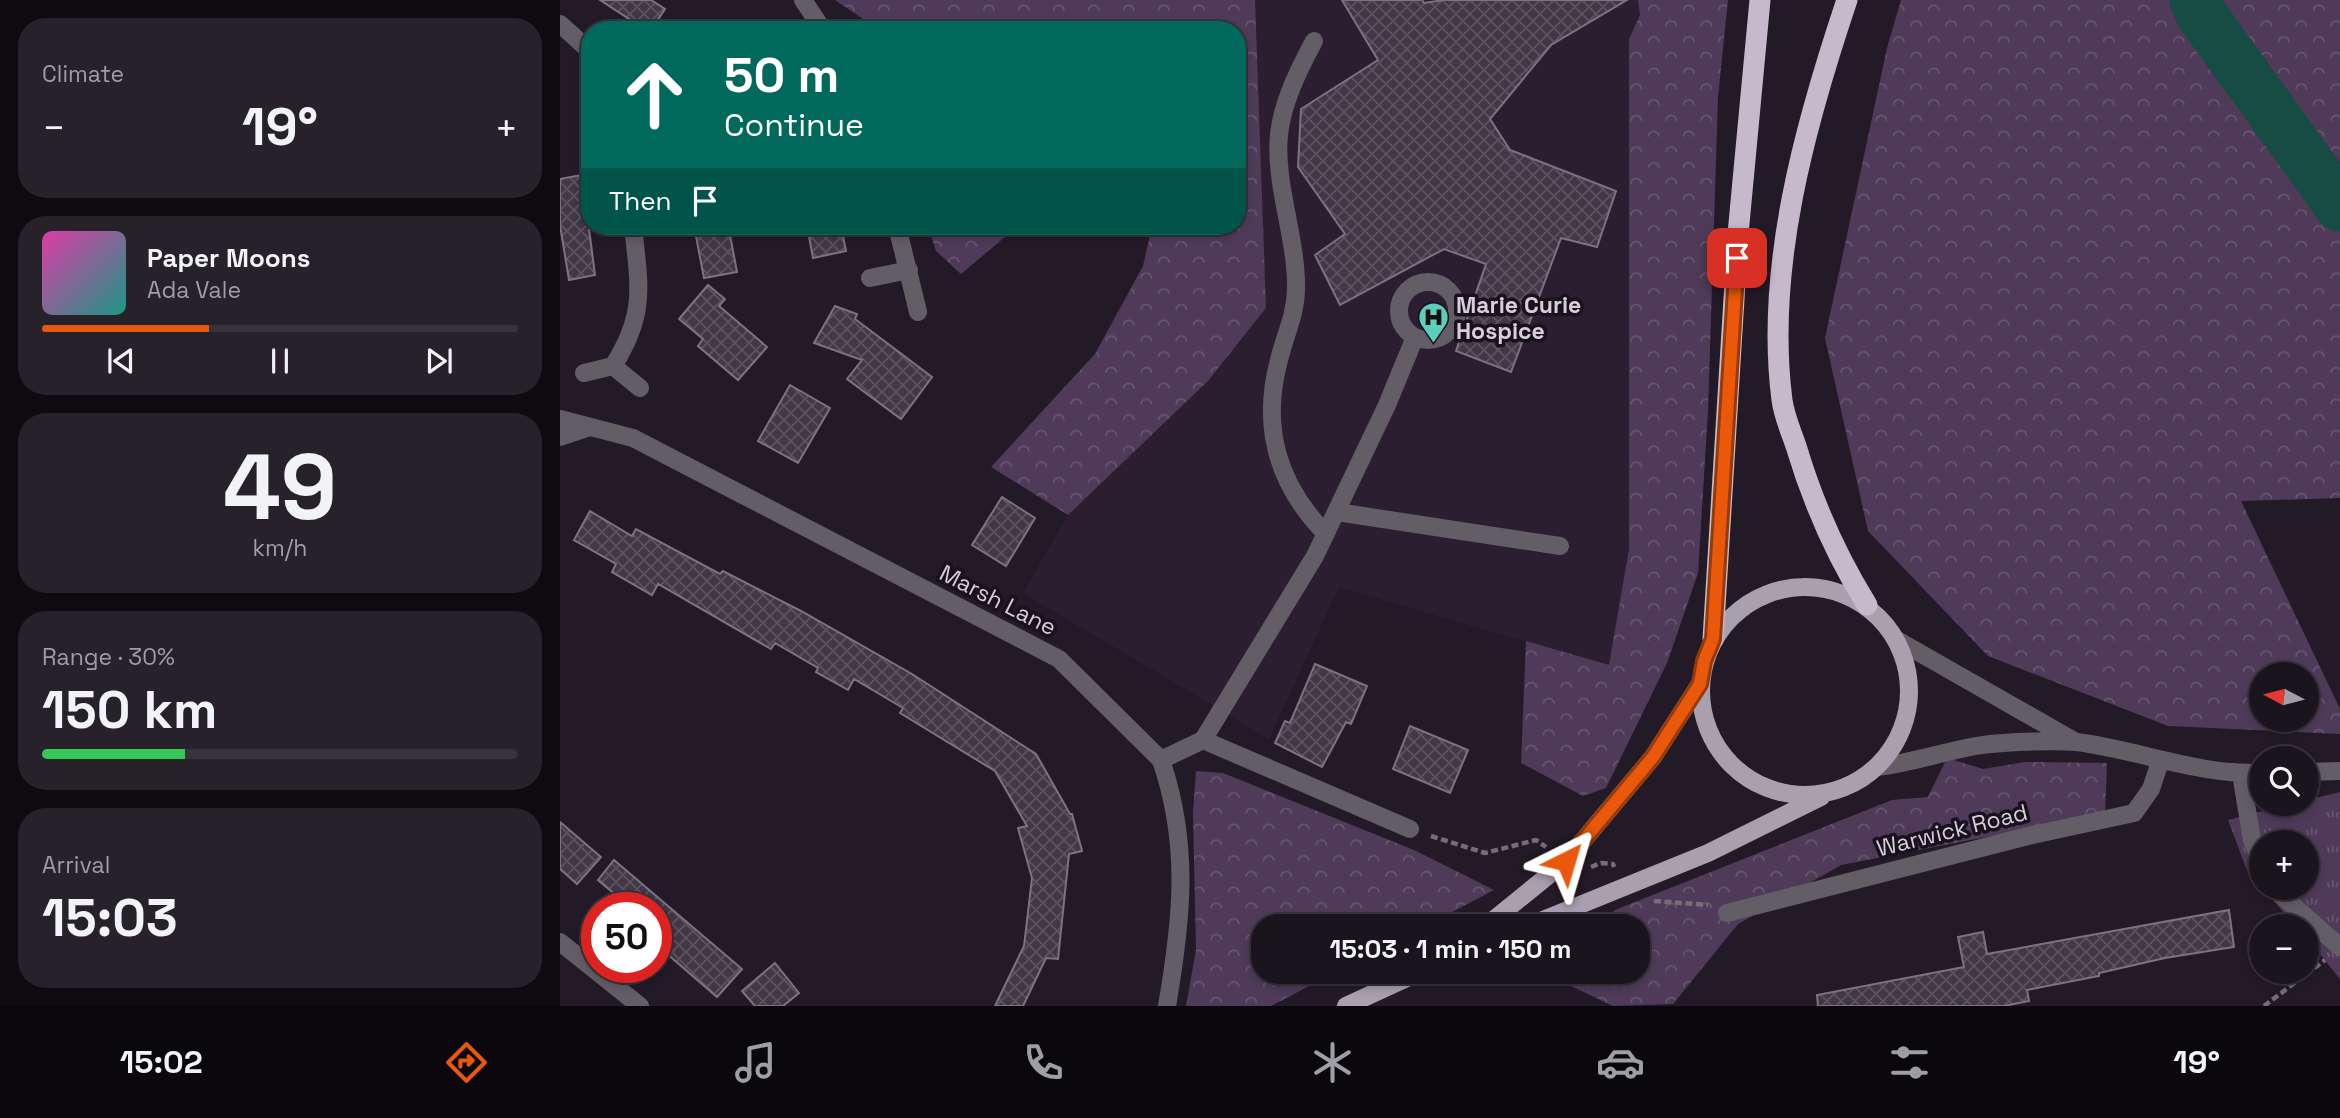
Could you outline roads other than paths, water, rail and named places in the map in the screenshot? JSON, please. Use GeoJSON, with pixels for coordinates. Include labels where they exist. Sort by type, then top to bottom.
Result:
{"type":"FeatureCollection","features":[{"type":"Feature","properties":{"kind":"highway"},"geometry":{"type":"LineString","coordinates":[[1713,639],[1738,234],[1760,0]]}},
{"type":"Feature","properties":{"kind":"highway"},"geometry":{"type":"LineString","coordinates":[[1847,0],[1828,58],[1790,213],[1777,305],[1782,402],[1812,502],[1867,606]]}},
{"type":"Feature","properties":{"kind":"main road"},"geometry":{"type":"LineString","coordinates":[[1558,914],[1708,853],[1855,783],[1877,767],[1898,740],[1909,707],[1908,672],[1897,640],[1884,621],[1867,606],[1835,590],[1800,585],[1766,593],[1736,611],[1713,639],[1704,661],[1700,684],[1703,717],[1716,747],[1738,771],[1766,788],[1798,796],[1830,793]]}},
{"type":"Feature","properties":{"kind":"main road"},"geometry":{"type":"LineString","coordinates":[[1501,914],[1566,861],[1653,757],[1700,684]]}},
{"type":"Feature","properties":{"kind":"main road"},"geometry":{"type":"LineString","coordinates":[[1346,1006],[1394,984]]}},
{"type":"Feature","properties":{"kind":"street"},"geometry":{"type":"LineString","coordinates":[[803,0],[815,21]]}},
{"type":"Feature","properties":{"kind":"street"},"geometry":{"type":"LineString","coordinates":[[560,24],[581,43]]}},
{"type":"Feature","properties":{"kind":"street"},"geometry":{"type":"LineString","coordinates":[[1314,41],[1294,85],[1279,135],[1296,287],[1294,312],[1279,359],[1270,400],[1273,436],[1288,487],[1305,513],[1326,534]]}},
{"type":"Feature","properties":{"kind":"street"},"geometry":{"type":"LineString","coordinates":[[584,373],[613,366],[630,339],[641,295],[634,235]]}},
{"type":"Feature","properties":{"kind":"street"},"geometry":{"type":"LineString","coordinates":[[899,235],[918,312]]}},
{"type":"Feature","properties":{"kind":"street"},"geometry":{"type":"LineString","coordinates":[[870,278],[909,270]]}},
{"type":"Feature","properties":{"kind":"street"},"geometry":{"type":"LineString","coordinates":[[1167,1006],[1180,930],[1180,830],[1161,760],[1203,740],[1326,534],[1415,337]]}},
{"type":"Feature","properties":{"kind":"street"},"geometry":{"type":"LineString","coordinates":[[613,366],[640,388]]}},
{"type":"Feature","properties":{"kind":"street","name":"Marsh Lane"},"geometry":{"type":"LineString","coordinates":[[560,419],[633,438],[1059,659],[1161,760]]}},
{"type":"Feature","properties":{"kind":"street"},"geometry":{"type":"LineString","coordinates":[[560,437],[590,427]]}},
{"type":"Feature","properties":{"kind":"street"},"geometry":{"type":"LineString","coordinates":[[1337,512],[1560,546]]}},
{"type":"Feature","properties":{"kind":"street"},"geometry":{"type":"LineString","coordinates":[[1897,640],[2076,742]]}},
{"type":"Feature","properties":{"kind":"street"},"geometry":{"type":"LineString","coordinates":[[1203,740],[1410,829]]}},
{"type":"Feature","properties":{"kind":"street"},"geometry":{"type":"LineString","coordinates":[[1877,767],[1913,763],[1978,745],[2076,742],[2160,762],[2249,774]]}},
{"type":"Feature","properties":{"kind":"street","name":"Warwick Road"},"geometry":{"type":"LineString","coordinates":[[1727,913],[2028,836],[2134,813],[2151,789],[2160,762]]}},
{"type":"Feature","properties":{"kind":"street"},"geometry":{"type":"LineString","coordinates":[[2319,772],[2340,771]]}},
{"type":"Feature","properties":{"kind":"street"},"geometry":{"type":"LineString","coordinates":[[2241,774],[2250,830]]}},
{"type":"Feature","properties":{"kind":"street"},"geometry":{"type":"LineString","coordinates":[[2284,900],[2334,952]]}},
{"type":"Feature","properties":{"kind":"street"},"geometry":{"type":"LineString","coordinates":[[560,942],[640,1006]]}},
{"type":"Feature","properties":{"kind":"waterway"},"geometry":{"type":"LineString","coordinates":[[2195,0],[2201,14],[2340,206]]}},
{"type":"Feature","properties":{"kind":"place","name":"Marie Curie Hospice"},"geometry":{"type":"Point","coordinates":[1433,345]}}]}
